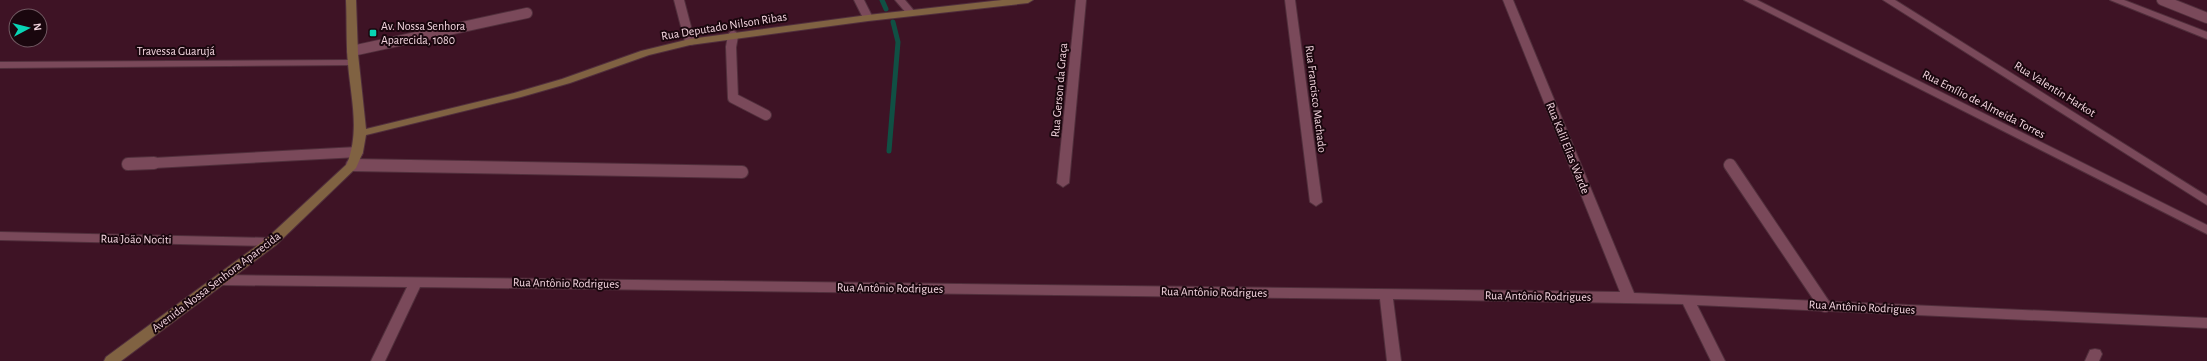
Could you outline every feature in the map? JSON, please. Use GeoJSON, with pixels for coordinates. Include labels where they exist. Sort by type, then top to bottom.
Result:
{"type":"FeatureCollection","features":[{"type":"Feature","properties":{"kind":"street","name":"Avenida Nossa Senhora Aparecida"},"geometry":{"type":"LineString","coordinates":[[111,361],[271,242],[352,165],[358,152],[362,133],[352,51],[351,0]]}},
{"type":"Feature","properties":{"kind":"street"},"geometry":{"type":"LineString","coordinates":[[679,0],[690,42]]}},
{"type":"Feature","properties":{"kind":"street"},"geometry":{"type":"LineString","coordinates":[[859,0],[868,18]]}},
{"type":"Feature","properties":{"kind":"street"},"geometry":{"type":"LineString","coordinates":[[900,0],[911,13]]}},
{"type":"Feature","properties":{"kind":"street","name":"Rua Deputado Nilson Ribas"},"geometry":{"type":"LineString","coordinates":[[362,133],[517,95],[566,81],[645,53],[690,42],[868,18],[1028,0]]}},
{"type":"Feature","properties":{"kind":"street","name":"Rua Gerson da Graça"},"geometry":{"type":"LineString","coordinates":[[1063,183],[1080,0]]}},
{"type":"Feature","properties":{"kind":"street","name":"Rua Francisco Machado"},"geometry":{"type":"LineString","coordinates":[[1290,0],[1316,202]]}},
{"type":"Feature","properties":{"kind":"street","name":"Rua Kalil Elias Warde"},"geometry":{"type":"LineString","coordinates":[[1508,0],[1629,297]]}},
{"type":"Feature","properties":{"kind":"street","name":"Rua Emílio de Almeida Torres"},"geometry":{"type":"LineString","coordinates":[[1749,0],[2207,230]]}},
{"type":"Feature","properties":{"kind":"street","name":"Rua Valentin Harkot"},"geometry":{"type":"LineString","coordinates":[[1888,0],[2207,200]]}},
{"type":"Feature","properties":{"kind":"street"},"geometry":{"type":"LineString","coordinates":[[2115,0],[2207,36]]}},
{"type":"Feature","properties":{"kind":"street","name":"Travessa Guarujá"},"geometry":{"type":"LineString","coordinates":[[0,65],[353,63]]}},
{"type":"Feature","properties":{"kind":"street","name":"Rua João Nociti"},"geometry":{"type":"LineString","coordinates":[[0,236],[271,242]]}},
{"type":"Feature","properties":{"kind":"street","name":"Rua Antônio Rodrigues"},"geometry":{"type":"LineString","coordinates":[[220,280],[1629,297],[2207,323]]}},
{"type":"Feature","properties":{"kind":"street"},"geometry":{"type":"LineString","coordinates":[[378,361],[416,282]]}},
{"type":"Feature","properties":{"kind":"street"},"geometry":{"type":"LineString","coordinates":[[1386,294],[1394,361]]}},
{"type":"Feature","properties":{"kind":"street"},"geometry":{"type":"LineString","coordinates":[[1688,300],[1718,361]]}},
{"type":"Feature","properties":{"kind":"lane"},"geometry":{"type":"LineString","coordinates":[[2162,0],[2207,18]]}},
{"type":"Feature","properties":{"kind":"lane"},"geometry":{"type":"LineString","coordinates":[[352,51],[527,13]]}},
{"type":"Feature","properties":{"kind":"lane"},"geometry":{"type":"LineString","coordinates":[[733,36],[731,47],[734,98],[766,115]]}},
{"type":"Feature","properties":{"kind":"lane"},"geometry":{"type":"LineString","coordinates":[[128,164],[238,159],[294,153],[358,152]]}},
{"type":"Feature","properties":{"kind":"lane"},"geometry":{"type":"LineString","coordinates":[[352,165],[742,172]]}},
{"type":"Feature","properties":{"kind":"lane"},"geometry":{"type":"LineString","coordinates":[[1730,165],[1825,306]]}},
{"type":"Feature","properties":{"kind":"waterway"},"geometry":{"type":"LineString","coordinates":[[882,0],[886,9]]}},
{"type":"Feature","properties":{"kind":"waterway"},"geometry":{"type":"LineString","coordinates":[[889,151],[898,42],[893,22]]}},
{"type":"Feature","properties":{"kind":"place","name":"Av. Nossa Senhora Aparecida, 1080"},"geometry":{"type":"Point","coordinates":[373,33]}}]}
